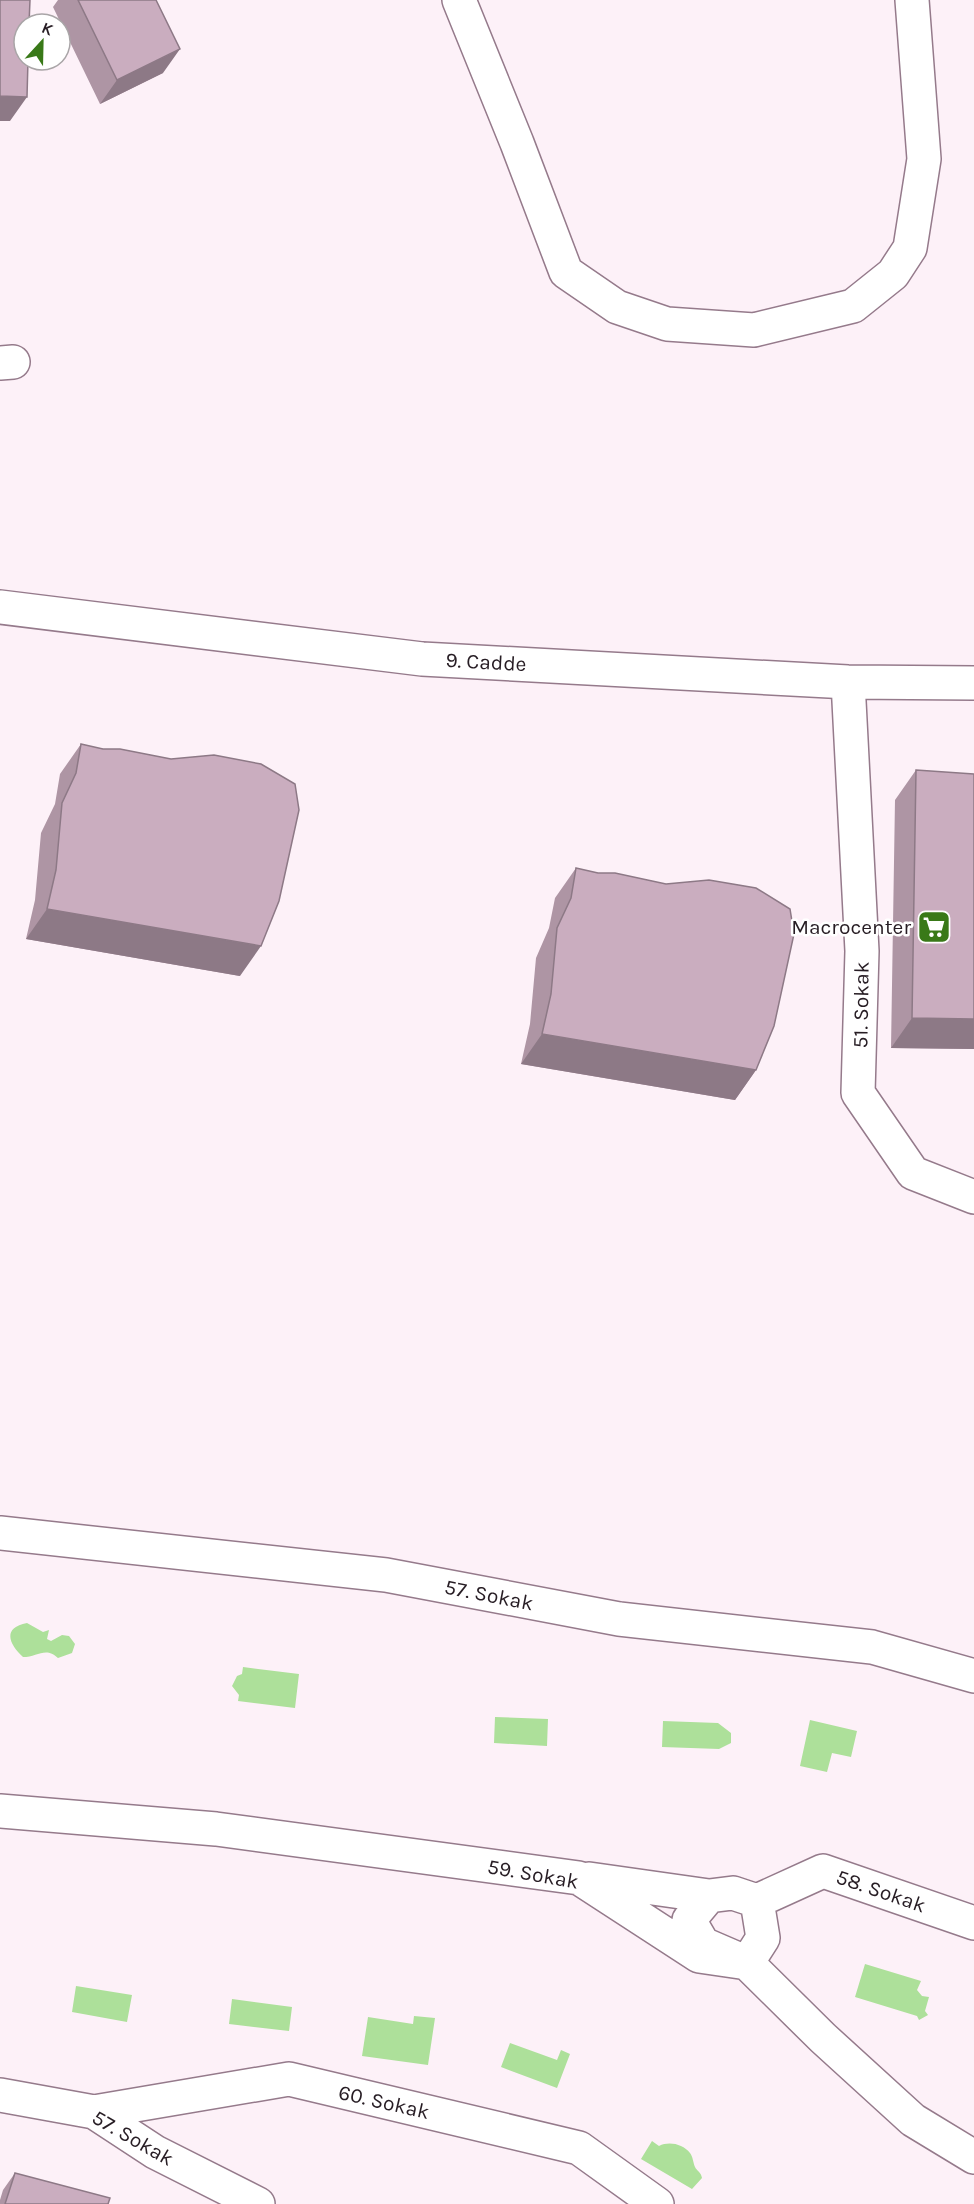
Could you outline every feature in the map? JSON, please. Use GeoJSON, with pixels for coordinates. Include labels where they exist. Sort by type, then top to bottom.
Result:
{"type":"FeatureCollection","features":[{"type":"Feature","properties":{"kind":"street"},"geometry":{"type":"LineString","coordinates":[[459,0],[566,272],[617,307],[667,324],[753,330],[853,306],[893,274],[910,248],[924,159],[912,0]]}},
{"type":"Feature","properties":{"kind":"street","name":"9. Cadde"},"geometry":{"type":"LineString","coordinates":[[0,607],[422,659],[848,682],[974,683]]}},
{"type":"Feature","properties":{"kind":"street","name":"51. Sokak"},"geometry":{"type":"LineString","coordinates":[[848,682],[862,951],[858,1094],[913,1173],[974,1197]]}},
{"type":"Feature","properties":{"kind":"street","name":"57. Sokak"},"geometry":{"type":"LineString","coordinates":[[0,1533],[386,1575],[619,1620],[872,1647],[974,1676]]}},
{"type":"Feature","properties":{"kind":"street","name":"59. Sokak"},"geometry":{"type":"LineString","coordinates":[[0,1811],[216,1829],[579,1878],[699,1956],[747,1963]]}},
{"type":"Feature","properties":{"kind":"street","name":"58. Sokak"},"geometry":{"type":"LineString","coordinates":[[757,1901],[823,1871],[974,1923]]}},
{"type":"Feature","properties":{"kind":"street"},"geometry":{"type":"LineString","coordinates":[[579,1878],[709,1896],[733,1893],[757,1901],[763,1938],[747,1963]]}},
{"type":"Feature","properties":{"kind":"street"},"geometry":{"type":"LineString","coordinates":[[709,1896],[689,1920],[703,1944],[747,1963],[823,2038],[913,2120],[974,2157]]}},
{"type":"Feature","properties":{"kind":"street","name":"60. Sokak"},"geometry":{"type":"LineString","coordinates":[[94,2112],[289,2079],[579,2148],[657,2204]]}},
{"type":"Feature","properties":{"kind":"street","name":"57. Sokak"},"geometry":{"type":"LineString","coordinates":[[0,2096],[94,2112],[155,2152],[258,2204]]}},
{"type":"Feature","properties":{"kind":"shaded area"},"geometry":{"type":"Polygon","coordinates":[[[27,1623],[43,1632],[49,1630],[47,1639],[51,1641],[62,1635],[69,1636],[75,1644],[72,1653],[58,1658],[45,1652],[23,1657],[14,1647],[10,1637],[14,1629],[27,1623]]]}},
{"type":"Feature","properties":{"kind":"shaded area"},"geometry":{"type":"Polygon","coordinates":[[[243,1667],[299,1674],[295,1708],[238,1701],[239,1695],[232,1686],[237,1676],[242,1674],[243,1667]]]}},
{"type":"Feature","properties":{"kind":"shaded area"},"geometry":{"type":"Polygon","coordinates":[[[495,1717],[548,1719],[547,1746],[494,1743],[495,1717]]]}},
{"type":"Feature","properties":{"kind":"shaded area"},"geometry":{"type":"Polygon","coordinates":[[[810,1720],[857,1731],[851,1757],[832,1753],[827,1772],[800,1766],[810,1720]]]}},
{"type":"Feature","properties":{"kind":"shaded area"},"geometry":{"type":"Polygon","coordinates":[[[663,1721],[718,1723],[731,1733],[731,1743],[719,1749],[662,1747],[663,1721]]]}},
{"type":"Feature","properties":{"kind":"shaded area"},"geometry":{"type":"Polygon","coordinates":[[[865,1964],[921,1981],[917,1990],[922,1996],[929,1997],[925,2011],[928,2015],[919,2020],[917,2016],[855,1997],[865,1964]]]}},
{"type":"Feature","properties":{"kind":"shaded area"},"geometry":{"type":"Polygon","coordinates":[[[76,1986],[132,1995],[127,2022],[72,2012],[76,1986]]]}},
{"type":"Feature","properties":{"kind":"shaded area"},"geometry":{"type":"Polygon","coordinates":[[[232,1999],[292,2007],[289,2031],[229,2024],[232,1999]]]}},
{"type":"Feature","properties":{"kind":"shaded area"},"geometry":{"type":"Polygon","coordinates":[[[414,2016],[435,2018],[428,2065],[362,2056],[368,2017],[413,2024],[414,2016]]]}},
{"type":"Feature","properties":{"kind":"shaded area"},"geometry":{"type":"Polygon","coordinates":[[[510,2043],[557,2060],[561,2050],[570,2054],[557,2088],[501,2067],[510,2043]]]}},
{"type":"Feature","properties":{"kind":"shaded area"},"geometry":{"type":"Polygon","coordinates":[[[652,2141],[659,2146],[671,2144],[680,2146],[690,2153],[702,2178],[692,2189],[641,2159],[652,2141]]]}},
{"type":"Feature","properties":{"kind":"building"},"geometry":{"type":"Polygon","coordinates":[[[0,0],[30,0],[30,12],[12,12],[12,72],[28,72],[27,97],[0,96],[0,0]]]}},
{"type":"Feature","properties":{"kind":"building"},"geometry":{"type":"Polygon","coordinates":[[[78,0],[156,0],[180,49],[117,80],[78,0]]]}},
{"type":"Feature","properties":{"kind":"building"},"geometry":{"type":"Polygon","coordinates":[[[81,744],[171,759],[214,755],[261,764],[295,784],[299,810],[279,901],[261,946],[47,909],[56,870],[62,803],[76,773],[81,744]]]}},
{"type":"Feature","properties":{"kind":"building","name":"Macrocenter"},"geometry":{"type":"Polygon","coordinates":[[[916,770],[974,774],[974,1019],[912,1018],[916,770]]]}},
{"type":"Feature","properties":{"kind":"building"},"geometry":{"type":"Polygon","coordinates":[[[576,868],[598,873],[615,873],[666,884],[709,880],[756,888],[790,909],[794,934],[774,1026],[756,1070],[542,1034],[551,994],[557,928],[571,898],[576,868]]]}},
{"type":"Feature","properties":{"kind":"building"},"geometry":{"type":"Polygon","coordinates":[[[15,2173],[110,2198],[108,2204],[5,2204],[15,2173]]]}},
{"type":"Feature","properties":{"kind":"place","name":"Macrocenter"},"geometry":{"type":"Point","coordinates":[934,927]}}]}
